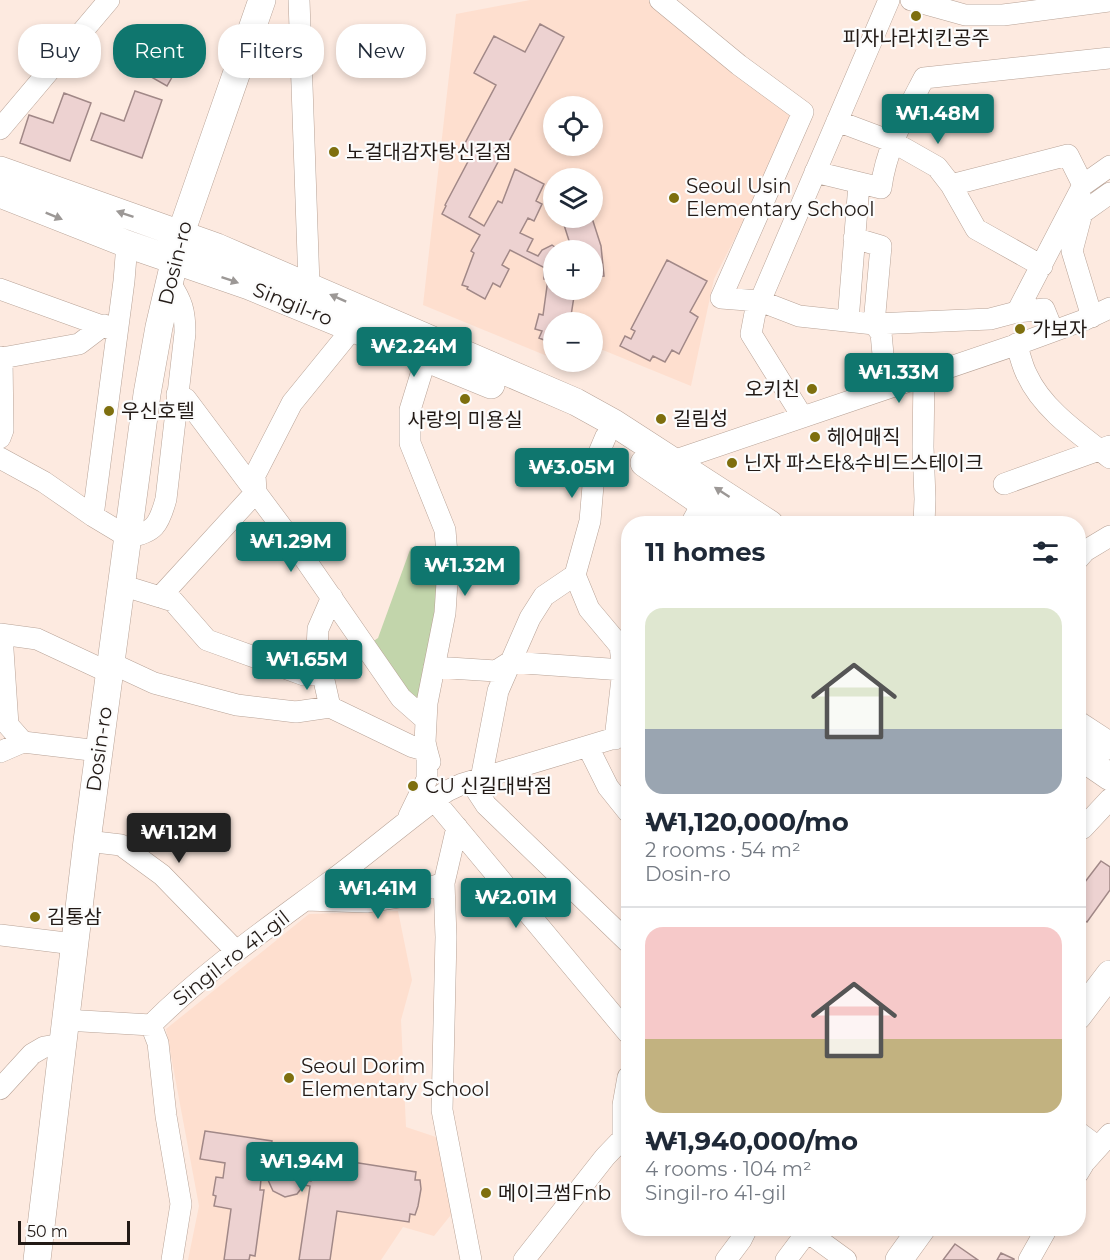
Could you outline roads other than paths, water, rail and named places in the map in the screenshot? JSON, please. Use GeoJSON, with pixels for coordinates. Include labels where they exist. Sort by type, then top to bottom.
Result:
{"type":"FeatureCollection","features":[{"type":"Feature","properties":{"kind":"main road","name":"Dosin-ro"},"geometry":{"type":"LineString","coordinates":[[37,1260],[87,841],[147,394],[181,233],[262,0]]}},
{"type":"Feature","properties":{"kind":"main road","name":"Singil-ro"},"geometry":{"type":"LineString","coordinates":[[0,170],[181,233],[309,285],[595,411],[758,516]]}},
{"type":"Feature","properties":{"kind":"main road","name":"Singil-ro"},"geometry":{"type":"LineString","coordinates":[[0,194],[127,244],[172,272],[249,286],[570,417],[606,436],[696,514]]}},
{"type":"Feature","properties":{"kind":"main road"},"geometry":{"type":"LineString","coordinates":[[1086,730],[1110,746]]}},
{"type":"Feature","properties":{"kind":"main road"},"geometry":{"type":"LineString","coordinates":[[1086,760],[1110,777]]}},
{"type":"Feature","properties":{"kind":"main road"},"geometry":{"type":"LineString","coordinates":[[1086,1006],[1110,974]]}},
{"type":"Feature","properties":{"kind":"main road"},"geometry":{"type":"LineString","coordinates":[[899,1260],[916,1236]]}},
{"type":"Feature","properties":{"kind":"street","name":"Singil-ro"},"geometry":{"type":"LineString","coordinates":[[299,0],[309,285]]}},
{"type":"Feature","properties":{"kind":"street"},"geometry":{"type":"LineString","coordinates":[[660,0],[740,65],[803,112],[721,298],[760,302],[799,316],[873,324],[990,319],[1017,312],[1044,309],[1053,331]]}},
{"type":"Feature","properties":{"kind":"street"},"geometry":{"type":"LineString","coordinates":[[802,416],[751,334],[755,313],[889,0]]}},
{"type":"Feature","properties":{"kind":"street"},"geometry":{"type":"LineString","coordinates":[[911,0],[965,15],[1003,15],[1110,1]]}},
{"type":"Feature","properties":{"kind":"street"},"geometry":{"type":"LineString","coordinates":[[0,129],[106,1]]}},
{"type":"Feature","properties":{"kind":"street"},"geometry":{"type":"LineString","coordinates":[[816,172],[880,188],[899,126],[924,78],[1110,58]]}},
{"type":"Feature","properties":{"kind":"street"},"geometry":{"type":"LineString","coordinates":[[837,121],[893,142],[937,167],[951,185],[976,229],[1042,266]]}},
{"type":"Feature","properties":{"kind":"street"},"geometry":{"type":"LineString","coordinates":[[951,185],[1068,155],[1083,185]]}},
{"type":"Feature","properties":{"kind":"street"},"geometry":{"type":"LineString","coordinates":[[673,461],[1101,313],[1072,251],[1069,231],[1083,185],[1110,166]]}},
{"type":"Feature","properties":{"kind":"street"},"geometry":{"type":"LineString","coordinates":[[848,321],[859,184]]}},
{"type":"Feature","properties":{"kind":"street"},"geometry":{"type":"LineString","coordinates":[[1017,312],[1042,266],[1082,213],[1110,193]]}},
{"type":"Feature","properties":{"kind":"street"},"geometry":{"type":"LineString","coordinates":[[854,238],[882,246],[873,324],[881,333],[886,387]]}},
{"type":"Feature","properties":{"kind":"street"},"geometry":{"type":"LineString","coordinates":[[93,516],[110,328],[124,280],[127,244]]}},
{"type":"Feature","properties":{"kind":"street"},"geometry":{"type":"LineString","coordinates":[[0,458],[44,482],[128,537],[149,532],[156,525],[164,507],[170,471],[185,333],[185,314],[172,272]]}},
{"type":"Feature","properties":{"kind":"street"},"geometry":{"type":"LineString","coordinates":[[0,289],[110,328]]}},
{"type":"Feature","properties":{"kind":"street"},"geometry":{"type":"LineString","coordinates":[[0,438],[3,430],[1,358],[79,344],[110,328]]}},
{"type":"Feature","properties":{"kind":"street"},"geometry":{"type":"LineString","coordinates":[[160,597],[256,492],[255,475],[292,403],[353,328]]}},
{"type":"Feature","properties":{"kind":"street"},"geometry":{"type":"LineString","coordinates":[[1016,344],[1027,375],[1035,389],[1072,429],[1107,452]]}},
{"type":"Feature","properties":{"kind":"street"},"geometry":{"type":"LineString","coordinates":[[426,358],[410,410],[411,443],[445,530],[448,567],[445,613],[428,688],[425,742],[440,796],[457,827],[621,1025]]}},
{"type":"Feature","properties":{"kind":"street"},"geometry":{"type":"LineString","coordinates":[[924,375],[925,516]]}},
{"type":"Feature","properties":{"kind":"street"},"geometry":{"type":"LineString","coordinates":[[177,394],[186,399],[256,492],[401,698],[426,720]]}},
{"type":"Feature","properties":{"kind":"street"},"geometry":{"type":"LineString","coordinates":[[606,436],[596,462],[590,521],[575,575],[589,609],[621,636]]}},
{"type":"Feature","properties":{"kind":"street"},"geometry":{"type":"LineString","coordinates":[[1004,484],[1107,452]]}},
{"type":"Feature","properties":{"kind":"street"},"geometry":{"type":"LineString","coordinates":[[1086,550],[1110,536]]}},
{"type":"Feature","properties":{"kind":"street"},"geometry":{"type":"LineString","coordinates":[[575,575],[544,596],[530,618],[498,691],[476,780],[486,805],[621,935]]}},
{"type":"Feature","properties":{"kind":"street"},"geometry":{"type":"LineString","coordinates":[[121,585],[173,601],[207,640],[304,675],[323,673]]}},
{"type":"Feature","properties":{"kind":"street"},"geometry":{"type":"LineString","coordinates":[[330,707],[317,649],[318,629],[332,597]]}},
{"type":"Feature","properties":{"kind":"street"},"geometry":{"type":"LineString","coordinates":[[23,742],[8,726],[1,635],[38,639],[154,683],[237,705],[296,712],[330,707],[413,747],[427,751]]}},
{"type":"Feature","properties":{"kind":"street"},"geometry":{"type":"LineString","coordinates":[[434,667],[496,671],[510,662],[621,672]]}},
{"type":"Feature","properties":{"kind":"street","name":"Singil-ro 41-gil"},"geometry":{"type":"LineString","coordinates":[[151,1024],[170,1005],[237,951],[440,796],[476,780],[621,737]]}},
{"type":"Feature","properties":{"kind":"street"},"geometry":{"type":"LineString","coordinates":[[0,752],[23,742],[99,751]]}},
{"type":"Feature","properties":{"kind":"street"},"geometry":{"type":"LineString","coordinates":[[588,747],[608,787],[621,803]]}},
{"type":"Feature","properties":{"kind":"street"},"geometry":{"type":"LineString","coordinates":[[406,822],[427,779],[427,751]]}},
{"type":"Feature","properties":{"kind":"street"},"geometry":{"type":"LineString","coordinates":[[1086,823],[1110,800]]}},
{"type":"Feature","properties":{"kind":"street"},"geometry":{"type":"LineString","coordinates":[[457,827],[444,883],[446,937],[442,1110],[471,1260]]}},
{"type":"Feature","properties":{"kind":"street"},"geometry":{"type":"LineString","coordinates":[[87,841],[121,844],[162,875],[237,951]]}},
{"type":"Feature","properties":{"kind":"street"},"geometry":{"type":"LineString","coordinates":[[305,900],[368,902],[400,897],[444,883]]}},
{"type":"Feature","properties":{"kind":"street"},"geometry":{"type":"LineString","coordinates":[[0,935],[74,944]]}},
{"type":"Feature","properties":{"kind":"street"},"geometry":{"type":"LineString","coordinates":[[0,1089],[32,1054],[64,1032],[151,1024],[158,1043],[166,1116],[181,1204],[172,1260]]}},
{"type":"Feature","properties":{"kind":"street"},"geometry":{"type":"LineString","coordinates":[[1086,1134],[1104,1140],[1086,1163]]}},
{"type":"Feature","properties":{"kind":"street"},"geometry":{"type":"LineString","coordinates":[[524,1260],[605,1157],[621,1141]]}},
{"type":"Feature","properties":{"kind":"street"},"geometry":{"type":"LineString","coordinates":[[726,1260],[743,1236]]}},
{"type":"Feature","properties":{"kind":"street"},"geometry":{"type":"LineString","coordinates":[[786,1260],[800,1236]]}},
{"type":"Feature","properties":{"kind":"street"},"geometry":{"type":"LineString","coordinates":[[812,1236],[846,1260]]}},
{"type":"Feature","properties":{"kind":"street"},"geometry":{"type":"LineString","coordinates":[[1029,1260],[1042,1236]]}},
{"type":"Feature","properties":{"kind":"place","name":"피자나라치킨공주"},"geometry":{"type":"Point","coordinates":[916,16]}},
{"type":"Feature","properties":{"kind":"place","name":"노걸대감자탕신길점"},"geometry":{"type":"Point","coordinates":[334,152]}},
{"type":"Feature","properties":{"kind":"place","name":"Seoul Usin Elementary School"},"geometry":{"type":"Point","coordinates":[674,198]}},
{"type":"Feature","properties":{"kind":"place","name":"가보자"},"geometry":{"type":"Point","coordinates":[1020,329]}},
{"type":"Feature","properties":{"kind":"place","name":"오키친"},"geometry":{"type":"Point","coordinates":[812,389]}},
{"type":"Feature","properties":{"kind":"place","name":"사랑의 미용실"},"geometry":{"type":"Point","coordinates":[465,399]}},
{"type":"Feature","properties":{"kind":"place","name":"우신호텔"},"geometry":{"type":"Point","coordinates":[109,411]}},
{"type":"Feature","properties":{"kind":"place","name":"길림성"},"geometry":{"type":"Point","coordinates":[661,419]}},
{"type":"Feature","properties":{"kind":"place","name":"헤어매직"},"geometry":{"type":"Point","coordinates":[815,437]}},
{"type":"Feature","properties":{"kind":"place","name":"닌자 파스타&수비드스테이크"},"geometry":{"type":"Point","coordinates":[732,463]}},
{"type":"Feature","properties":{"kind":"place","name":"CU 신길대박점"},"geometry":{"type":"Point","coordinates":[413,786]}},
{"type":"Feature","properties":{"kind":"place","name":"김통삼"},"geometry":{"type":"Point","coordinates":[35,917]}},
{"type":"Feature","properties":{"kind":"place","name":"Seoul Dorim Elementary School"},"geometry":{"type":"Point","coordinates":[289,1078]}},
{"type":"Feature","properties":{"kind":"place","name":"메이크썸Fnb"},"geometry":{"type":"Point","coordinates":[486,1193]}}]}
